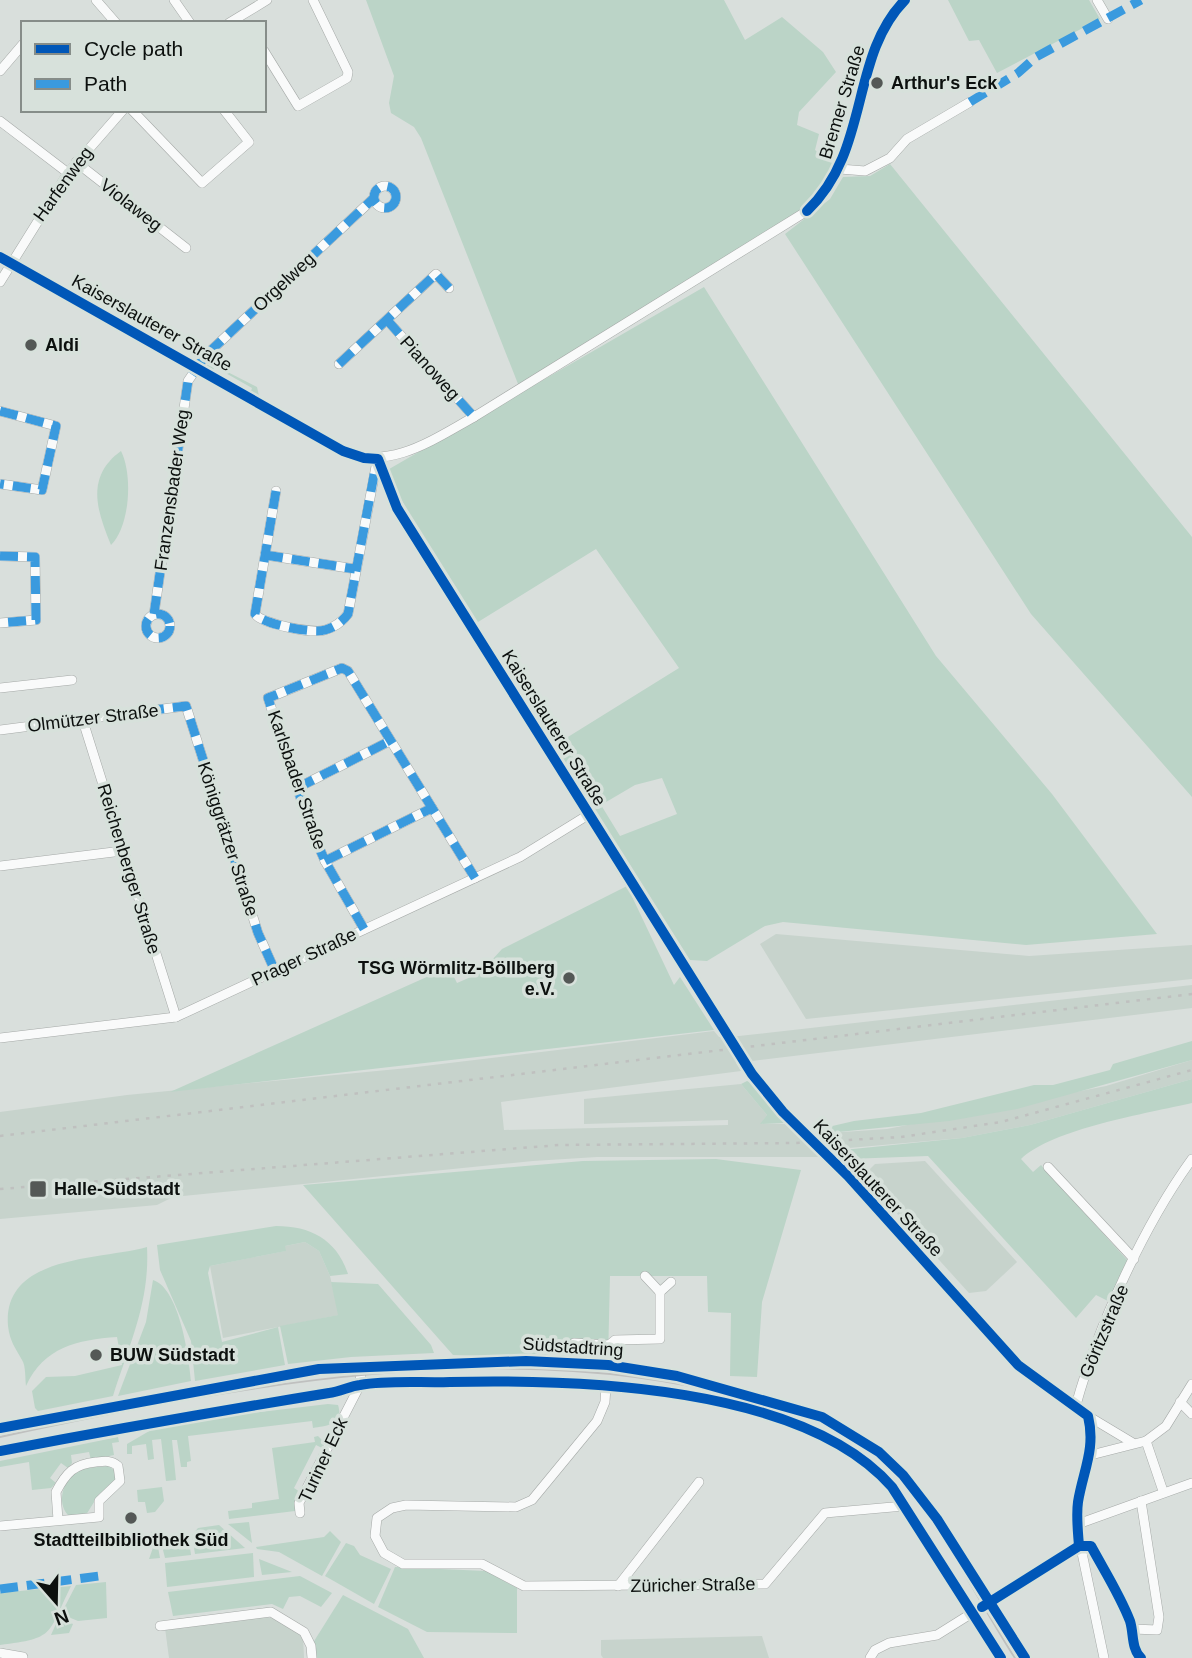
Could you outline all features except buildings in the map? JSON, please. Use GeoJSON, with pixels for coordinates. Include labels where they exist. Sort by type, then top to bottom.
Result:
{"type":"FeatureCollection","features":[{"type":"Feature","properties":{"kind":"street"},"geometry":{"type":"LineString","coordinates":[[96,0],[114,21]]}},
{"type":"Feature","properties":{"kind":"street"},"geometry":{"type":"LineString","coordinates":[[174,0],[189,21]]}},
{"type":"Feature","properties":{"kind":"street"},"geometry":{"type":"LineString","coordinates":[[244,19],[253,3],[267,0]]}},
{"type":"Feature","properties":{"kind":"street"},"geometry":{"type":"LineString","coordinates":[[266,54],[298,106],[347,78],[348,72],[313,0]]}},
{"type":"Feature","properties":{"kind":"street","name":"Bremer Straße"},"geometry":{"type":"LineString","coordinates":[[378,459],[403,453],[474,417],[807,211],[825,194],[840,169],[885,23],[905,0]]}},
{"type":"Feature","properties":{"kind":"street"},"geometry":{"type":"LineString","coordinates":[[1097,0],[1108,19]]}},
{"type":"Feature","properties":{"kind":"street"},"geometry":{"type":"LineString","coordinates":[[0,71],[21,46]]}},
{"type":"Feature","properties":{"kind":"street"},"geometry":{"type":"LineString","coordinates":[[840,169],[866,171],[890,158],[907,139],[970,102]]}},
{"type":"Feature","properties":{"kind":"street"},"geometry":{"type":"LineString","coordinates":[[134,112],[202,183],[249,142],[226,112]]}},
{"type":"Feature","properties":{"kind":"street","name":"Harfenweg"},"geometry":{"type":"LineString","coordinates":[[0,282],[68,173],[116,113]]}},
{"type":"Feature","properties":{"kind":"street"},"geometry":{"type":"LineString","coordinates":[[0,121],[68,173]]}},
{"type":"Feature","properties":{"kind":"street","name":"Violaweg"},"geometry":{"type":"LineString","coordinates":[[76,162],[186,248]]}},
{"type":"Feature","properties":{"kind":"street","name":"Orgelweg"},"geometry":{"type":"LineString","coordinates":[[196,368],[205,356],[374,198]]}},
{"type":"Feature","properties":{"kind":"street","name":"Kaiserslauterer Straße"},"geometry":{"type":"LineString","coordinates":[[0,257],[343,451],[364,458],[378,459],[397,508],[751,1072],[783,1112],[848,1176],[992,1336],[1039,1382],[1133,1443]]}},
{"type":"Feature","properties":{"kind":"street","name":"Pianoweg"},"geometry":{"type":"LineString","coordinates":[[338,364],[436,274],[449,288]]}},
{"type":"Feature","properties":{"kind":"street","name":"Pianoweg"},"geometry":{"type":"LineString","coordinates":[[387,320],[474,417]]}},
{"type":"Feature","properties":{"kind":"street","name":"Franzensbader Weg"},"geometry":{"type":"LineString","coordinates":[[154,614],[188,381],[196,368]]}},
{"type":"Feature","properties":{"kind":"street"},"geometry":{"type":"LineString","coordinates":[[0,411],[57,426],[42,490],[0,484]]}},
{"type":"Feature","properties":{"kind":"street"},"geometry":{"type":"LineString","coordinates":[[276,491],[256,614],[259,618],[317,631],[342,622],[348,614],[378,459]]}},
{"type":"Feature","properties":{"kind":"street"},"geometry":{"type":"LineString","coordinates":[[265,555],[355,569]]}},
{"type":"Feature","properties":{"kind":"street"},"geometry":{"type":"LineString","coordinates":[[0,556],[35,557],[36,620],[0,623]]}},
{"type":"Feature","properties":{"kind":"street","name":"Karlsbader Straße"},"geometry":{"type":"LineString","coordinates":[[364,929],[325,861],[297,788],[268,698],[342,668],[348,671],[475,878]]}},
{"type":"Feature","properties":{"kind":"street"},"geometry":{"type":"LineString","coordinates":[[0,688],[72,680]]}},
{"type":"Feature","properties":{"kind":"street","name":"Olmützer Straße"},"geometry":{"type":"LineString","coordinates":[[0,730],[186,706]]}},
{"type":"Feature","properties":{"kind":"street","name":"Königgrätzer Straße"},"geometry":{"type":"LineString","coordinates":[[186,706],[258,933],[275,971]]}},
{"type":"Feature","properties":{"kind":"street","name":"Reichenberger Straße"},"geometry":{"type":"LineString","coordinates":[[83,721],[176,1017]]}},
{"type":"Feature","properties":{"kind":"street"},"geometry":{"type":"LineString","coordinates":[[297,788],[390,741]]}},
{"type":"Feature","properties":{"kind":"street"},"geometry":{"type":"LineString","coordinates":[[325,861],[432,807]]}},
{"type":"Feature","properties":{"kind":"street","name":"Prager Straße"},"geometry":{"type":"LineString","coordinates":[[0,1038],[176,1017],[520,857],[588,815]]}},
{"type":"Feature","properties":{"kind":"street"},"geometry":{"type":"LineString","coordinates":[[0,866],[122,852]]}},
{"type":"Feature","properties":{"kind":"street","name":"Göritzstraße"},"geometry":{"type":"LineString","coordinates":[[1076,1405],[1085,1371],[1134,1259],[1192,1158]]}},
{"type":"Feature","properties":{"kind":"street"},"geometry":{"type":"LineString","coordinates":[[1048,1167],[1134,1259]]}},
{"type":"Feature","properties":{"kind":"street"},"geometry":{"type":"LineString","coordinates":[[574,1343],[609,1345],[619,1339],[660,1339],[660,1292],[645,1276]]}},
{"type":"Feature","properties":{"kind":"street"},"geometry":{"type":"LineString","coordinates":[[660,1292],[671,1282]]}},
{"type":"Feature","properties":{"kind":"street"},"geometry":{"type":"LineString","coordinates":[[608,1365],[609,1345]]}},
{"type":"Feature","properties":{"kind":"street","name":"Südstadtring"},"geometry":{"type":"LineString","coordinates":[[0,1428],[287,1374],[526,1361],[608,1365],[666,1374],[759,1397],[822,1417],[862,1440],[892,1464],[945,1530],[1025,1658]]}},
{"type":"Feature","properties":{"kind":"street","name":"Turiner Eck"},"geometry":{"type":"LineString","coordinates":[[300,1513],[299,1503],[360,1385],[361,1368]]}},
{"type":"Feature","properties":{"kind":"street","name":"Südstadtring"},"geometry":{"type":"LineString","coordinates":[[0,1451],[269,1401],[333,1393],[360,1385],[516,1380],[654,1389],[711,1400],[808,1430],[846,1447],[879,1472],[904,1506],[1001,1658]]}},
{"type":"Feature","properties":{"kind":"street"},"geometry":{"type":"LineString","coordinates":[[1091,1455],[1146,1441],[1166,1426],[1192,1384]]}},
{"type":"Feature","properties":{"kind":"street","name":"Züricher Straße"},"geometry":{"type":"LineString","coordinates":[[606,1386],[604,1402],[597,1420],[532,1500],[516,1507],[406,1505],[393,1508],[377,1518],[375,1536],[384,1553],[403,1564],[482,1564],[524,1586],[765,1584],[825,1513],[904,1506]]}},
{"type":"Feature","properties":{"kind":"street"},"geometry":{"type":"LineString","coordinates":[[1180,1402],[1192,1414]]}},
{"type":"Feature","properties":{"kind":"street"},"geometry":{"type":"LineString","coordinates":[[1088,1416],[1092,1434],[1091,1455],[1077,1504],[1079,1546],[1097,1615],[1104,1658]]}},
{"type":"Feature","properties":{"kind":"street"},"geometry":{"type":"LineString","coordinates":[[1146,1441],[1163,1491]]}},
{"type":"Feature","properties":{"kind":"street"},"geometry":{"type":"LineString","coordinates":[[0,1526],[99,1517],[99,1501],[121,1481],[118,1466],[109,1461],[73,1468],[56,1492],[58,1520]]}},
{"type":"Feature","properties":{"kind":"street","name":"Züricher Straße"},"geometry":{"type":"LineString","coordinates":[[618,1586],[699,1482]]}},
{"type":"Feature","properties":{"kind":"street"},"geometry":{"type":"LineString","coordinates":[[1078,1524],[1163,1491],[1192,1483]]}},
{"type":"Feature","properties":{"kind":"street"},"geometry":{"type":"LineString","coordinates":[[1133,1629],[1157,1630],[1160,1617],[1141,1501]]}},
{"type":"Feature","properties":{"kind":"street"},"geometry":{"type":"LineString","coordinates":[[870,1658],[875,1650],[889,1643],[937,1635],[1079,1546],[1091,1546],[1126,1609],[1133,1629],[1134,1650],[1141,1658]]}},
{"type":"Feature","properties":{"kind":"street"},"geometry":{"type":"LineString","coordinates":[[160,1626],[271,1612],[285,1618],[304,1632],[311,1646],[312,1658]]}},
{"type":"Feature","properties":{"kind":"street"},"geometry":{"type":"LineString","coordinates":[[0,1653],[23,1657]]}},
{"type":"Feature","properties":{"kind":"shaded area"},"geometry":{"type":"Polygon","coordinates":[[[776,934],[1029,956],[1192,945],[1192,979],[806,1019],[760,944],[776,934]]]}},
{"type":"Feature","properties":{"kind":"shaded area"},"geometry":{"type":"Polygon","coordinates":[[[1192,985],[1192,1008],[736,1063],[741,1071],[501,1102],[504,1130],[728,1125],[728,1120],[584,1124],[584,1099],[741,1084],[767,1115],[761,1124],[786,1124],[797,1134],[828,1133],[887,1129],[1106,1086],[1192,1060],[1192,1079],[1030,1125],[962,1138],[815,1151],[819,1157],[597,1157],[533,1161],[173,1197],[157,1205],[0,1219],[0,1112],[127,1095],[408,1068],[714,1031],[719,1037],[739,1036],[1192,985]]]}},
{"type":"Feature","properties":{"kind":"shaded area"},"geometry":{"type":"Polygon","coordinates":[[[925,1161],[1017,1262],[986,1291],[969,1293],[863,1176],[875,1164],[925,1161]]]}},
{"type":"Feature","properties":{"kind":"shaded area"},"geometry":{"type":"Polygon","coordinates":[[[305,1242],[319,1251],[330,1276],[339,1315],[223,1338],[210,1266],[285,1251],[285,1246],[305,1242]]]}},
{"type":"Feature","properties":{"kind":"shaded area"},"geometry":{"type":"Polygon","coordinates":[[[264,1617],[284,1620],[303,1635],[304,1658],[169,1658],[165,1628],[264,1617]]]}},
{"type":"Feature","properties":{"kind":"shaded area"},"geometry":{"type":"Polygon","coordinates":[[[762,1636],[769,1658],[603,1658],[601,1655],[601,1640],[762,1636]]]}},
{"type":"Feature","properties":{"kind":"green space"},"geometry":{"type":"Polygon","coordinates":[[[366,0],[724,0],[745,40],[782,17],[823,52],[836,72],[799,112],[797,125],[819,134],[815,150],[840,169],[807,211],[520,389],[421,138],[414,127],[391,113],[389,103],[394,76],[366,0]]]}},
{"type":"Feature","properties":{"kind":"green space"},"geometry":{"type":"Polygon","coordinates":[[[948,0],[1089,0],[1100,19],[997,73],[979,40],[969,41],[948,0]]]}},
{"type":"Feature","properties":{"kind":"green space"},"geometry":{"type":"Polygon","coordinates":[[[890,164],[1192,537],[1192,797],[1031,614],[785,234],[830,199],[843,177],[870,176],[890,164]]]}},
{"type":"Feature","properties":{"kind":"green space"},"geometry":{"type":"Polygon","coordinates":[[[704,287],[936,656],[1052,794],[1157,934],[1026,945],[783,922],[765,926],[707,961],[690,960],[555,745],[679,668],[596,549],[478,622],[384,472],[704,287]],[[662,778],[635,785],[601,805],[620,836],[677,814],[662,778]]]}},
{"type":"Feature","properties":{"kind":"green space"},"geometry":{"type":"Polygon","coordinates":[[[208,362],[257,387],[259,396],[251,391],[252,388],[215,367],[213,370],[207,366],[208,362]]]}},
{"type":"Feature","properties":{"kind":"green space"},"geometry":{"type":"Polygon","coordinates":[[[121,451],[127,473],[128,500],[122,526],[111,545],[99,507],[98,483],[102,472],[121,451]]]}},
{"type":"Feature","properties":{"kind":"green space","name":"TSG Wörmlitz-Böllberg e.V."},"geometry":{"type":"Polygon","coordinates":[[[627,886],[674,985],[680,977],[714,1030],[170,1092],[449,967],[457,983],[480,973],[502,949],[627,886]]]}},
{"type":"Feature","properties":{"kind":"green space"},"geometry":{"type":"Polygon","coordinates":[[[1192,1041],[1192,1060],[1017,1109],[949,1121],[828,1133],[828,1127],[854,1121],[921,1113],[1034,1085],[1053,1085],[1110,1070],[1113,1064],[1192,1041]]]}},
{"type":"Feature","properties":{"kind":"green space"},"geometry":{"type":"Polygon","coordinates":[[[1192,1079],[1192,1103],[1077,1131],[1035,1148],[1021,1159],[1033,1172],[1041,1165],[1128,1261],[1108,1301],[1096,1295],[1076,1318],[928,1156],[848,1159],[833,1151],[962,1138],[1030,1125],[1192,1079]]]}},
{"type":"Feature","properties":{"kind":"green space"},"geometry":{"type":"Polygon","coordinates":[[[747,1081],[752,1083],[785,1123],[760,1124],[767,1115],[741,1084],[747,1081]]]}},
{"type":"Feature","properties":{"kind":"green space"},"geometry":{"type":"Polygon","coordinates":[[[716,1159],[801,1170],[762,1302],[757,1377],[730,1376],[731,1313],[708,1312],[707,1276],[610,1276],[608,1360],[453,1355],[303,1185],[583,1161],[716,1159]]]}},
{"type":"Feature","properties":{"kind":"green space"},"geometry":{"type":"Polygon","coordinates":[[[276,1226],[300,1229],[321,1237],[337,1252],[348,1274],[330,1276],[319,1251],[305,1242],[285,1246],[286,1251],[210,1266],[208,1273],[222,1342],[278,1327],[285,1365],[195,1381],[191,1341],[160,1270],[157,1245],[276,1226]]]}},
{"type":"Feature","properties":{"kind":"green space"},"geometry":{"type":"Polygon","coordinates":[[[147,1247],[142,1305],[113,1396],[38,1411],[32,1391],[46,1377],[75,1376],[122,1365],[117,1337],[88,1340],[52,1354],[33,1373],[26,1386],[25,1369],[11,1340],[8,1326],[10,1302],[21,1285],[37,1273],[58,1264],[147,1247]]]}},
{"type":"Feature","properties":{"kind":"green space"},"geometry":{"type":"Polygon","coordinates":[[[153,1280],[170,1296],[176,1309],[185,1340],[191,1381],[118,1396],[146,1322],[153,1280]]]}},
{"type":"Feature","properties":{"kind":"green space"},"geometry":{"type":"Polygon","coordinates":[[[331,1282],[378,1284],[431,1345],[434,1353],[351,1357],[288,1364],[280,1326],[338,1315],[331,1282]]]}},
{"type":"Feature","properties":{"kind":"green space"},"geometry":{"type":"Polygon","coordinates":[[[338,1405],[339,1416],[333,1423],[324,1426],[313,1428],[312,1421],[188,1436],[191,1461],[187,1462],[187,1467],[181,1467],[177,1440],[172,1440],[176,1480],[166,1481],[161,1439],[152,1440],[154,1459],[148,1460],[146,1444],[132,1446],[132,1454],[127,1454],[127,1444],[151,1430],[235,1415],[338,1405]]]}},
{"type":"Feature","properties":{"kind":"green space"},"geometry":{"type":"Polygon","coordinates":[[[318,1436],[325,1443],[322,1448],[316,1445],[294,1488],[300,1492],[295,1502],[295,1511],[229,1519],[228,1511],[252,1508],[252,1503],[279,1499],[272,1448],[315,1442],[314,1437],[318,1436]]]}},
{"type":"Feature","properties":{"kind":"green space"},"geometry":{"type":"Polygon","coordinates":[[[118,1437],[119,1442],[112,1443],[114,1455],[91,1460],[89,1452],[71,1455],[72,1463],[68,1468],[61,1463],[50,1478],[56,1483],[51,1488],[32,1490],[29,1462],[0,1467],[0,1461],[118,1437]]]}},
{"type":"Feature","properties":{"kind":"green space"},"geometry":{"type":"Polygon","coordinates":[[[109,1466],[117,1473],[117,1483],[99,1494],[86,1515],[68,1515],[62,1504],[62,1497],[69,1479],[83,1469],[109,1466]]]}},
{"type":"Feature","properties":{"kind":"green space"},"geometry":{"type":"Polygon","coordinates":[[[162,1487],[164,1501],[155,1512],[147,1513],[145,1502],[138,1502],[137,1490],[162,1487]]]}},
{"type":"Feature","properties":{"kind":"green space"},"geometry":{"type":"Polygon","coordinates":[[[249,1522],[252,1543],[228,1524],[249,1522]]]}},
{"type":"Feature","properties":{"kind":"green space"},"geometry":{"type":"Polygon","coordinates":[[[219,1525],[245,1548],[195,1554],[192,1535],[198,1528],[219,1525]]]}},
{"type":"Feature","properties":{"kind":"green space"},"geometry":{"type":"Polygon","coordinates":[[[156,1531],[163,1540],[158,1547],[160,1558],[149,1559],[155,1542],[151,1532],[156,1531]]]}},
{"type":"Feature","properties":{"kind":"green space"},"geometry":{"type":"Polygon","coordinates":[[[330,1531],[341,1542],[322,1576],[279,1552],[256,1547],[324,1537],[330,1531]]]}},
{"type":"Feature","properties":{"kind":"green space"},"geometry":{"type":"Polygon","coordinates":[[[189,1540],[191,1555],[165,1558],[163,1550],[170,1542],[189,1540]]]}},
{"type":"Feature","properties":{"kind":"green space"},"geometry":{"type":"Polygon","coordinates":[[[346,1543],[354,1546],[360,1555],[391,1569],[374,1604],[325,1576],[346,1543]]]}},
{"type":"Feature","properties":{"kind":"green space"},"geometry":{"type":"Polygon","coordinates":[[[253,1553],[254,1577],[167,1587],[165,1563],[253,1553]]]}},
{"type":"Feature","properties":{"kind":"green space"},"geometry":{"type":"Polygon","coordinates":[[[259,1559],[292,1572],[262,1575],[259,1559]]]}},
{"type":"Feature","properties":{"kind":"green space"},"geometry":{"type":"Polygon","coordinates":[[[395,1567],[486,1571],[517,1588],[517,1633],[427,1632],[378,1607],[395,1567]]]}},
{"type":"Feature","properties":{"kind":"green space"},"geometry":{"type":"Polygon","coordinates":[[[300,1576],[332,1593],[321,1607],[300,1596],[289,1597],[283,1609],[272,1604],[173,1616],[168,1592],[300,1576]]]}},
{"type":"Feature","properties":{"kind":"green space"},"geometry":{"type":"Polygon","coordinates":[[[106,1582],[107,1618],[78,1621],[61,1614],[76,1585],[106,1582]]]}},
{"type":"Feature","properties":{"kind":"green space"},"geometry":{"type":"Polygon","coordinates":[[[71,1586],[48,1631],[31,1640],[0,1645],[0,1593],[71,1586]]]}},
{"type":"Feature","properties":{"kind":"green space"},"geometry":{"type":"Polygon","coordinates":[[[343,1595],[408,1629],[424,1658],[312,1658],[311,1646],[343,1595]]]}},
{"type":"Feature","properties":{"kind":"green space"},"geometry":{"type":"Polygon","coordinates":[[[59,1617],[73,1624],[69,1633],[51,1635],[59,1617]]]}},
{"type":"Feature","properties":{"kind":"tram line"},"geometry":{"type":"LineString","coordinates":[[0,1437],[184,1400],[375,1374],[470,1369],[565,1370],[659,1380],[795,1413],[825,1425],[866,1448],[908,1490],[928,1517],[1015,1658]]}},
{"type":"Feature","properties":{"kind":"railway"},"geometry":{"type":"LineString","coordinates":[[0,1136],[1192,994]]}},
{"type":"Feature","properties":{"kind":"railway"},"geometry":{"type":"LineString","coordinates":[[0,1189],[559,1145],[795,1143],[901,1137],[1001,1122],[1192,1070]]}},
{"type":"Feature","properties":{"kind":"marked path"},"geometry":{"type":"LineString","coordinates":[[970,102],[1018,73],[1036,57],[1141,0]]}},
{"type":"Feature","properties":{"kind":"marked path"},"geometry":{"type":"LineString","coordinates":[[385,186],[393,189],[396,197],[393,205],[385,208],[377,205],[374,197],[377,189],[385,186]]}},
{"type":"Feature","properties":{"kind":"marked path"},"geometry":{"type":"LineString","coordinates":[[154,614],[188,381],[205,356],[374,198]]}},
{"type":"Feature","properties":{"kind":"marked path"},"geometry":{"type":"LineString","coordinates":[[339,364],[436,274],[449,288]]}},
{"type":"Feature","properties":{"kind":"marked path"},"geometry":{"type":"LineString","coordinates":[[387,320],[474,417]]}},
{"type":"Feature","properties":{"kind":"marked path"},"geometry":{"type":"LineString","coordinates":[[0,411],[56,426],[42,490],[0,484]]}},
{"type":"Feature","properties":{"kind":"marked path"},"geometry":{"type":"LineString","coordinates":[[276,491],[255,614],[267,621],[288,627],[310,631],[325,630],[338,624],[348,614],[377,459]]}},
{"type":"Feature","properties":{"kind":"marked path"},"geometry":{"type":"LineString","coordinates":[[265,555],[355,569]]}},
{"type":"Feature","properties":{"kind":"marked path"},"geometry":{"type":"LineString","coordinates":[[0,556],[35,557],[36,620],[0,623]]}},
{"type":"Feature","properties":{"kind":"marked path"},"geometry":{"type":"LineString","coordinates":[[158,614],[166,618],[170,626],[166,634],[158,638],[150,634],[146,626],[150,618],[158,614]]}},
{"type":"Feature","properties":{"kind":"marked path"},"geometry":{"type":"LineString","coordinates":[[364,929],[325,861],[310,827],[268,698],[342,668],[348,671],[475,878]]}},
{"type":"Feature","properties":{"kind":"marked path"},"geometry":{"type":"LineString","coordinates":[[146,711],[186,706],[258,933],[275,971]]}},
{"type":"Feature","properties":{"kind":"marked path"},"geometry":{"type":"LineString","coordinates":[[297,788],[390,741]]}},
{"type":"Feature","properties":{"kind":"marked path"},"geometry":{"type":"LineString","coordinates":[[325,861],[432,808]]}},
{"type":"Feature","properties":{"kind":"marked path"},"geometry":{"type":"LineString","coordinates":[[0,1589],[107,1575]]}},
{"type":"Feature","properties":{"kind":"cycle path"},"geometry":{"type":"LineString","coordinates":[[807,211],[827,187],[841,160],[875,48],[887,23],[905,0]]}},
{"type":"Feature","properties":{"kind":"cycle path"},"geometry":{"type":"LineString","coordinates":[[0,257],[343,451],[364,458],[378,459],[397,508],[752,1074],[783,1112],[848,1176],[1018,1365],[1088,1416],[1090,1450],[1077,1507],[1079,1546]]}},
{"type":"Feature","properties":{"kind":"cycle path"},"geometry":{"type":"LineString","coordinates":[[0,1428],[319,1369],[526,1361],[608,1365],[677,1376],[822,1417],[879,1452],[903,1475],[937,1519],[1025,1658]]}},
{"type":"Feature","properties":{"kind":"cycle path"},"geometry":{"type":"LineString","coordinates":[[0,1451],[371,1383],[560,1383],[685,1395],[747,1408],[803,1427],[853,1453],[892,1487],[1001,1658]]}},
{"type":"Feature","properties":{"kind":"cycle path"},"geometry":{"type":"LineString","coordinates":[[1079,1546],[1091,1546],[1112,1583],[1130,1621],[1134,1645],[1141,1658]]}},
{"type":"Feature","properties":{"kind":"cycle path"},"geometry":{"type":"LineString","coordinates":[[982,1607],[1079,1546]]}},
{"type":"Feature","properties":{"kind":"place","name":"Arthur's Eck"},"geometry":{"type":"Point","coordinates":[877,83]}},
{"type":"Feature","properties":{"kind":"place","name":"Aldi"},"geometry":{"type":"Point","coordinates":[31,345]}},
{"type":"Feature","properties":{"kind":"place","name":"TSG Wörmlitz-Böllberg e.V."},"geometry":{"type":"Point","coordinates":[569,978]}},
{"type":"Feature","properties":{"kind":"place","name":"Halle-Südstadt"},"geometry":{"type":"Point","coordinates":[38,1189]}},
{"type":"Feature","properties":{"kind":"place","name":"BUW Südstadt"},"geometry":{"type":"Point","coordinates":[96,1355]}},
{"type":"Feature","properties":{"kind":"place","name":"Stadtteilbibliothek Süd"},"geometry":{"type":"Point","coordinates":[131,1518]}}]}
